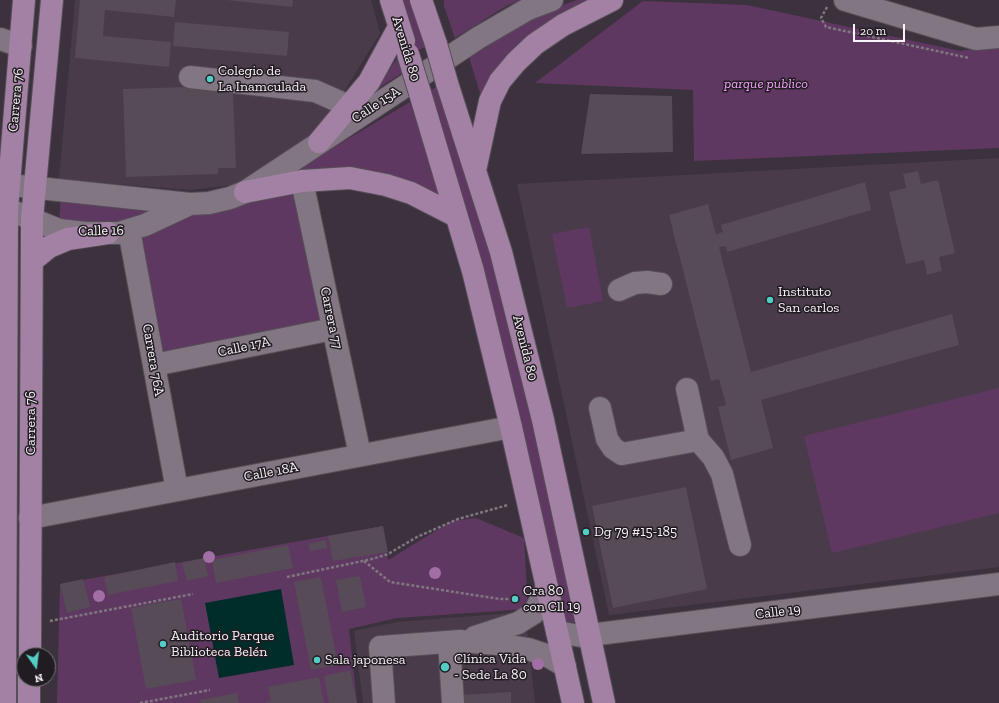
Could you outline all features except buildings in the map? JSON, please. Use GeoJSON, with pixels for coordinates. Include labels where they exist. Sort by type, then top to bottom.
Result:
{"type":"FeatureCollection","features":[{"type":"Feature","properties":{"kind":"main road","name":"Carrera 76"},"geometry":{"type":"LineString","coordinates":[[5,703],[2,671],[4,184],[17,84],[24,0]]}},
{"type":"Feature","properties":{"kind":"main road","name":"Carrera 76"},"geometry":{"type":"LineString","coordinates":[[30,647],[32,219],[52,0]]}},
{"type":"Feature","properties":{"kind":"main road","name":"Avenida 80"},"geometry":{"type":"LineString","coordinates":[[391,0],[473,271],[511,427],[573,703]]}},
{"type":"Feature","properties":{"kind":"main road","name":"Avenida 80"},"geometry":{"type":"LineString","coordinates":[[422,0],[429,10],[436,44],[447,83],[476,169],[501,252],[537,397],[604,703]]}},
{"type":"Feature","properties":{"kind":"main road"},"geometry":{"type":"LineString","coordinates":[[476,169],[484,124],[490,101],[500,81],[512,66],[541,40],[583,14],[612,0]]}},
{"type":"Feature","properties":{"kind":"main road"},"geometry":{"type":"LineString","coordinates":[[319,142],[369,82],[400,26]]}},
{"type":"Feature","properties":{"kind":"main road"},"geometry":{"type":"LineString","coordinates":[[0,102],[17,84]]}},
{"type":"Feature","properties":{"kind":"main road"},"geometry":{"type":"LineString","coordinates":[[245,192],[302,181],[350,178],[386,184],[411,193],[456,216]]}},
{"type":"Feature","properties":{"kind":"main road"},"geometry":{"type":"LineString","coordinates":[[32,261],[49,247],[68,239],[108,233]]}},
{"type":"Feature","properties":{"kind":"main road"},"geometry":{"type":"LineString","coordinates":[[29,687],[29,703]]}},
{"type":"Feature","properties":{"kind":"street","name":"Calle 15A"},"geometry":{"type":"LineString","coordinates":[[245,192],[478,38],[528,9],[552,0]]}},
{"type":"Feature","properties":{"kind":"street"},"geometry":{"type":"LineString","coordinates":[[845,0],[976,39],[999,38]]}},
{"type":"Feature","properties":{"kind":"street"},"geometry":{"type":"LineString","coordinates":[[0,39],[21,46]]}},
{"type":"Feature","properties":{"kind":"street"},"geometry":{"type":"LineString","coordinates":[[190,77],[314,91],[349,106]]}},
{"type":"Feature","properties":{"kind":"street","name":"Carrera 77"},"geometry":{"type":"LineString","coordinates":[[302,181],[360,455]]}},
{"type":"Feature","properties":{"kind":"street","name":"Calle 16"},"geometry":{"type":"LineString","coordinates":[[4,184],[190,204],[220,201],[245,192]]}},
{"type":"Feature","properties":{"kind":"street","name":"Calle 16"},"geometry":{"type":"LineString","coordinates":[[4,208],[59,230],[86,233],[108,233],[129,230],[145,225],[190,204]]}},
{"type":"Feature","properties":{"kind":"street","name":"Carrera 76A"},"geometry":{"type":"LineString","coordinates":[[129,230],[177,490]]}},
{"type":"Feature","properties":{"kind":"street"},"geometry":{"type":"LineString","coordinates":[[619,290],[635,283],[647,282],[661,284]]}},
{"type":"Feature","properties":{"kind":"street","name":"Calle 17A"},"geometry":{"type":"LineString","coordinates":[[154,365],[333,329]]}},
{"type":"Feature","properties":{"kind":"street"},"geometry":{"type":"LineString","coordinates":[[687,390],[698,440],[722,474],[740,545]]}},
{"type":"Feature","properties":{"kind":"street"},"geometry":{"type":"LineString","coordinates":[[600,408],[607,439],[613,448],[622,454],[698,440]]}},
{"type":"Feature","properties":{"kind":"street","name":"Calle 18A"},"geometry":{"type":"LineString","coordinates":[[30,518],[511,427]]}},
{"type":"Feature","properties":{"kind":"street","name":"Calle 19"},"geometry":{"type":"LineString","coordinates":[[557,632],[581,636],[999,584]]}},
{"type":"Feature","properties":{"kind":"street"},"geometry":{"type":"LineString","coordinates":[[455,642],[492,633],[520,622],[534,613],[547,587]]}},
{"type":"Feature","properties":{"kind":"street"},"geometry":{"type":"LineString","coordinates":[[453,703],[455,642]]}},
{"type":"Feature","properties":{"kind":"street"},"geometry":{"type":"LineString","coordinates":[[384,703],[380,647],[455,642],[497,644],[528,649],[546,655],[565,666]]}},
{"type":"Feature","properties":{"kind":"path"},"geometry":{"type":"LineString","coordinates":[[830,0],[821,18],[826,27],[964,59],[976,58]]}},
{"type":"Feature","properties":{"kind":"path"},"geometry":{"type":"LineString","coordinates":[[286,577],[364,561],[388,554],[417,537],[458,519],[511,505]]}},
{"type":"Feature","properties":{"kind":"path"},"geometry":{"type":"LineString","coordinates":[[364,561],[390,582],[500,599],[521,599]]}},
{"type":"Feature","properties":{"kind":"path"},"geometry":{"type":"LineString","coordinates":[[46,622],[193,594]]}},
{"type":"Feature","properties":{"kind":"path"},"geometry":{"type":"LineString","coordinates":[[140,703],[210,690]]}},
{"type":"Feature","properties":{"kind":"shaded area","name":"Colegio de La Inamculada"},"geometry":{"type":"Polygon","coordinates":[[[75,0],[371,0],[380,33],[323,126],[240,184],[190,190],[59,179],[75,0]]]}},
{"type":"Feature","properties":{"kind":"shaded area","name":"Instituto San carlos"},"geometry":{"type":"Polygon","coordinates":[[[999,158],[999,567],[609,615],[517,184],[999,158]]]}},
{"type":"Feature","properties":{"kind":"shaded area"},"geometry":{"type":"Polygon","coordinates":[[[281,589],[294,665],[219,678],[205,603],[281,589]]]}},
{"type":"Feature","properties":{"kind":"shaded area","name":"Clínica Vida - Sede La 80"},"geometry":{"type":"Polygon","coordinates":[[[525,612],[535,703],[363,703],[354,631],[397,622],[525,612]]]}},
{"type":"Feature","properties":{"kind":"green space"},"geometry":{"type":"Polygon","coordinates":[[[400,0],[413,0],[428,46],[416,51],[400,0]]]}},
{"type":"Feature","properties":{"kind":"green space"},"geometry":{"type":"Polygon","coordinates":[[[444,0],[523,0],[506,6],[455,38],[444,6],[444,0]]]}},
{"type":"Feature","properties":{"kind":"green space"},"geometry":{"type":"Polygon","coordinates":[[[577,0],[601,0],[483,103],[469,57],[502,34],[535,15],[577,0]]]}},
{"type":"Feature","properties":{"kind":"green space","name":"parque publico"},"geometry":{"type":"Polygon","coordinates":[[[643,1],[747,5],[960,51],[999,45],[999,148],[694,161],[693,90],[535,83],[643,1]]]}},
{"type":"Feature","properties":{"kind":"green space"},"geometry":{"type":"Polygon","coordinates":[[[397,59],[402,73],[368,95],[397,59]]]}},
{"type":"Feature","properties":{"kind":"green space"},"geometry":{"type":"Polygon","coordinates":[[[439,85],[489,235],[580,621],[567,623],[476,240],[427,93],[439,85]]]}},
{"type":"Feature","properties":{"kind":"green space"},"geometry":{"type":"Polygon","coordinates":[[[410,102],[440,195],[397,176],[365,171],[282,178],[410,102]]]}},
{"type":"Feature","properties":{"kind":"green space"},"geometry":{"type":"Polygon","coordinates":[[[298,190],[324,325],[162,357],[136,237],[191,209],[230,208],[298,190]]]}},
{"type":"Feature","properties":{"kind":"green space"},"geometry":{"type":"Polygon","coordinates":[[[61,194],[163,206],[114,225],[59,223],[61,194]]]}},
{"type":"Feature","properties":{"kind":"green space"},"geometry":{"type":"Polygon","coordinates":[[[589,227],[603,301],[567,308],[552,234],[589,227]]]}},
{"type":"Feature","properties":{"kind":"green space"},"geometry":{"type":"Polygon","coordinates":[[[999,388],[999,513],[832,553],[804,436],[999,388]]]}},
{"type":"Feature","properties":{"kind":"green space"},"geometry":{"type":"Polygon","coordinates":[[[476,518],[524,538],[528,609],[397,618],[349,629],[357,703],[57,703],[60,584],[383,526],[388,560],[452,521],[476,518]]]}},
{"type":"Feature","properties":{"kind":"place","name":"Colegio de La Inamculada"},"geometry":{"type":"Point","coordinates":[210,79]}},
{"type":"Feature","properties":{"kind":"place","name":"Instituto San carlos"},"geometry":{"type":"Point","coordinates":[770,300]}},
{"type":"Feature","properties":{"kind":"place","name":"Dg 79 #15-185"},"geometry":{"type":"Point","coordinates":[586,532]}},
{"type":"Feature","properties":{"kind":"place","name":"Cra 80 con Cll 19"},"geometry":{"type":"Point","coordinates":[515,599]}},
{"type":"Feature","properties":{"kind":"place","name":"Auditorio Parque Biblioteca Belén"},"geometry":{"type":"Point","coordinates":[163,644]}},
{"type":"Feature","properties":{"kind":"place","name":"Sala japonesa"},"geometry":{"type":"Point","coordinates":[317,660]}},
{"type":"Feature","properties":{"kind":"place","name":"Clínica Vida - Sede La 80"},"geometry":{"type":"Point","coordinates":[445,667]}}]}
